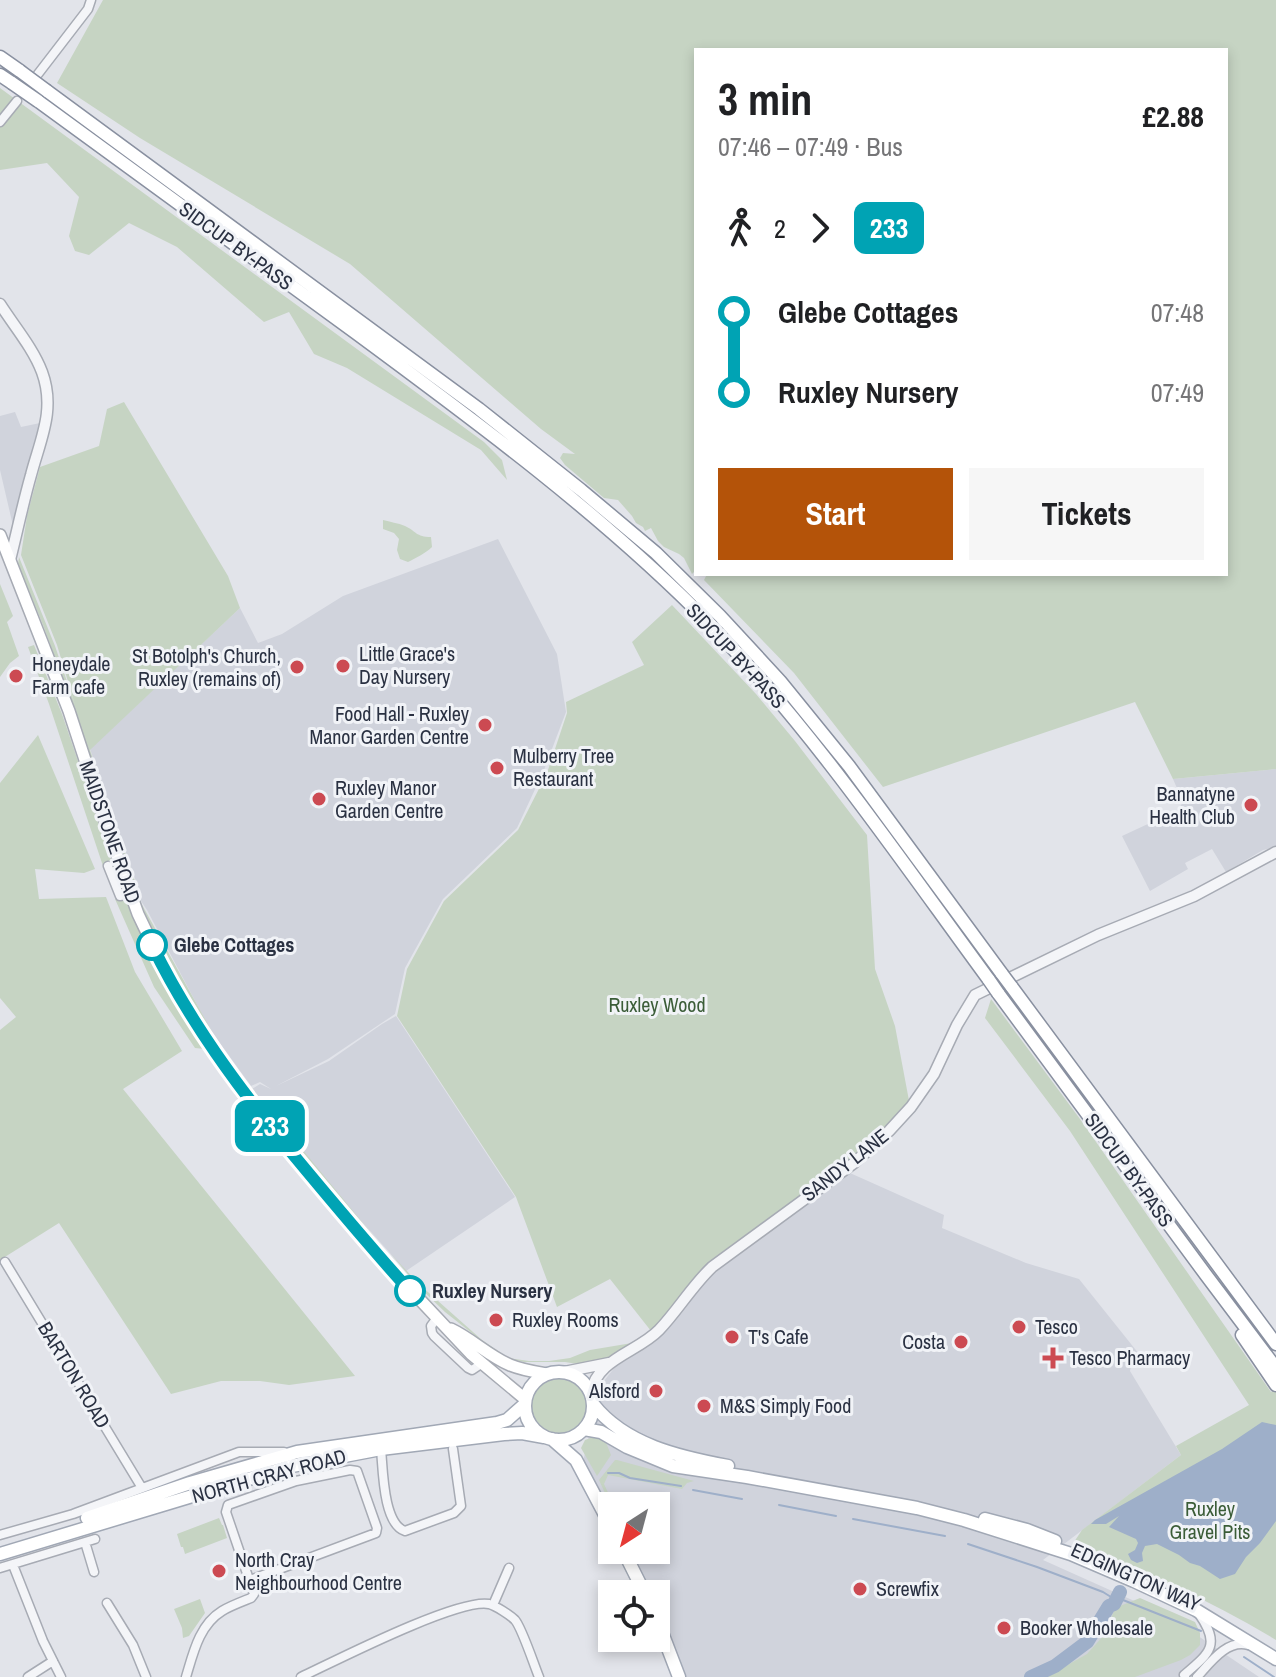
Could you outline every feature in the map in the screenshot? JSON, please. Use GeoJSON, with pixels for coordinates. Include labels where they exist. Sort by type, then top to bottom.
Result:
{"type":"FeatureCollection","features":[{"type":"Feature","properties":{"kind":"main road"},"geometry":{"type":"LineString","coordinates":[[0,57],[20,71],[42,96]]}},
{"type":"Feature","properties":{"kind":"main road"},"geometry":{"type":"LineString","coordinates":[[0,75],[42,96]]}},
{"type":"Feature","properties":{"kind":"main road","name":"SIDCUP BY-PASS"},"geometry":{"type":"LineString","coordinates":[[42,96],[479,409],[656,553],[720,616],[780,681],[849,766],[1276,1344]]}},
{"type":"Feature","properties":{"kind":"main road","name":"SIDCUP BY-PASS"},"geometry":{"type":"LineString","coordinates":[[42,96],[475,420],[648,563],[710,624],[770,689],[837,774],[1276,1368]]}},
{"type":"Feature","properties":{"kind":"main road","name":"MAIDSTONE ROAD"},"geometry":{"type":"LineString","coordinates":[[0,535],[69,711],[138,914],[168,977],[212,1050],[243,1094],[360,1236],[481,1364],[525,1402]]}},
{"type":"Feature","properties":{"kind":"main road"},"geometry":{"type":"LineString","coordinates":[[1206,1275],[1276,1385]]}},
{"type":"Feature","properties":{"kind":"main road","name":"MAIDSTONE ROAD"},"geometry":{"type":"LineString","coordinates":[[447,1327],[508,1364],[547,1374]]}},
{"type":"Feature","properties":{"kind":"main road"},"geometry":{"type":"LineString","coordinates":[[576,1460],[577,1444],[589,1420],[592,1399],[577,1377],[564,1372],[547,1374],[532,1384],[525,1402],[529,1423],[535,1431],[576,1460],[598,1502]]}},
{"type":"Feature","properties":{"kind":"main road","name":"EDGINGTON WAY"},"geometry":{"type":"LineString","coordinates":[[592,1399],[602,1415],[652,1447],[708,1466],[742,1472],[747,1477],[943,1508],[948,1513],[1071,1554],[1196,1610],[1276,1660]]}},
{"type":"Feature","properties":{"kind":"main road","name":"NORTH CRAY ROAD"},"geometry":{"type":"LineString","coordinates":[[0,1547],[32,1538],[183,1479],[199,1481],[297,1452],[497,1423],[507,1420],[525,1402]]}},
{"type":"Feature","properties":{"kind":"main road"},"geometry":{"type":"LineString","coordinates":[[548,1438],[570,1438],[583,1430]]}},
{"type":"Feature","properties":{"kind":"main road","name":"EDGINGTON WAY"},"geometry":{"type":"LineString","coordinates":[[583,1430],[601,1432],[627,1447],[673,1466],[708,1466],[831,1485],[917,1508],[990,1520],[1050,1539],[1162,1585],[1276,1651]]}},
{"type":"Feature","properties":{"kind":"main road","name":"NORTH CRAY ROAD"},"geometry":{"type":"LineString","coordinates":[[0,1554],[292,1466],[381,1449],[512,1433],[548,1438]]}},
{"type":"Feature","properties":{"kind":"main road","name":"EDGINGTON WAY"},"geometry":{"type":"LineString","coordinates":[[990,1520],[990,1523],[1070,1551],[1071,1554]]}},
{"type":"Feature","properties":{"kind":"main road"},"geometry":{"type":"LineString","coordinates":[[669,1652],[679,1677]]}},
{"type":"Feature","properties":{"kind":"street"},"geometry":{"type":"LineString","coordinates":[[38,74],[88,9],[91,0]]}},
{"type":"Feature","properties":{"kind":"street"},"geometry":{"type":"LineString","coordinates":[[0,122],[17,101]]}},
{"type":"Feature","properties":{"kind":"street"},"geometry":{"type":"LineString","coordinates":[[0,304],[37,360],[47,388],[48,402],[47,420],[10,560]]}},
{"type":"Feature","properties":{"kind":"street","name":"SANDY LANE"},"geometry":{"type":"LineString","coordinates":[[564,1372],[609,1363],[657,1332],[700,1279],[727,1255],[854,1163],[889,1131],[934,1074],[975,995],[1098,935],[1194,896],[1276,852]]}},
{"type":"Feature","properties":{"kind":"street"},"geometry":{"type":"LineString","coordinates":[[108,866],[120,896],[130,894]]}},
{"type":"Feature","properties":{"kind":"street","name":"BARTON ROAD"},"geometry":{"type":"LineString","coordinates":[[5,1262],[143,1493]]}},
{"type":"Feature","properties":{"kind":"street"},"geometry":{"type":"LineString","coordinates":[[437,1318],[431,1326],[434,1336],[468,1368],[472,1370],[481,1364]]}},
{"type":"Feature","properties":{"kind":"street","name":"SANDY LANE"},"geometry":{"type":"LineString","coordinates":[[592,1399],[595,1379],[609,1363]]}},
{"type":"Feature","properties":{"kind":"street"},"geometry":{"type":"LineString","coordinates":[[381,1449],[389,1510],[395,1525],[405,1531],[459,1509],[461,1499],[453,1449]]}},
{"type":"Feature","properties":{"kind":"street","name":"NORTH CRAY ROAD"},"geometry":{"type":"LineString","coordinates":[[0,1535],[143,1493],[239,1452],[297,1452]]}},
{"type":"Feature","properties":{"kind":"street"},"geometry":{"type":"LineString","coordinates":[[186,1677],[197,1642],[210,1622],[220,1612],[253,1596],[254,1592],[226,1512],[229,1504],[296,1481],[355,1470],[358,1472],[376,1533],[250,1580]]}},
{"type":"Feature","properties":{"kind":"street"},"geometry":{"type":"LineString","coordinates":[[0,1568],[95,1539]]}},
{"type":"Feature","properties":{"kind":"street"},"geometry":{"type":"LineString","coordinates":[[85,1542],[94,1572]]}},
{"type":"Feature","properties":{"kind":"street"},"geometry":{"type":"LineString","coordinates":[[13,1565],[61,1677]]}},
{"type":"Feature","properties":{"kind":"street"},"geometry":{"type":"LineString","coordinates":[[493,1605],[509,1568]]}},
{"type":"Feature","properties":{"kind":"street"},"geometry":{"type":"LineString","coordinates":[[107,1603],[133,1645],[146,1677]]}},
{"type":"Feature","properties":{"kind":"street"},"geometry":{"type":"LineString","coordinates":[[301,1677],[455,1609],[473,1605],[493,1605],[516,1621],[539,1677]]}},
{"type":"Feature","properties":{"kind":"street"},"geometry":{"type":"LineString","coordinates":[[1185,1676],[1206,1655],[1211,1639],[1207,1626],[1196,1610]]}},
{"type":"Feature","properties":{"kind":"street"},"geometry":{"type":"LineString","coordinates":[[1197,1677],[1217,1656],[1239,1643],[1276,1660]]}},
{"type":"Feature","properties":{"kind":"street"},"geometry":{"type":"LineString","coordinates":[[28,1677],[53,1661]]}},
{"type":"Feature","properties":{"kind":"shaded area"},"geometry":{"type":"Polygon","coordinates":[[[15,412],[21,427],[40,423],[21,491],[14,530],[0,470],[0,416],[15,412]]]}},
{"type":"Feature","properties":{"kind":"shaded area","name":"Ruxley Manor Garden Centre"},"geometry":{"type":"Polygon","coordinates":[[[498,539],[557,654],[566,712],[544,770],[517,828],[443,899],[405,968],[395,1014],[328,1059],[276,1086],[329,1061],[396,1016],[515,1197],[406,1271],[252,1089],[260,1084],[271,1089],[260,1082],[251,1086],[211,1031],[135,892],[138,887],[90,749],[240,608],[258,643],[282,634],[343,596],[498,539]]]}},
{"type":"Feature","properties":{"kind":"shaded area"},"geometry":{"type":"Polygon","coordinates":[[[1276,769],[1276,847],[1263,850],[1226,872],[1212,849],[1185,863],[1188,869],[1150,891],[1122,836],[1178,810],[1183,802],[1173,779],[1276,769]]]}},
{"type":"Feature","properties":{"kind":"shaded area"},"geometry":{"type":"Polygon","coordinates":[[[850,1173],[944,1215],[942,1228],[1026,1263],[1079,1279],[1139,1354],[1132,1362],[1130,1371],[1181,1455],[1043,1560],[1170,1617],[1259,1677],[685,1677],[670,1644],[670,1580],[640,1580],[633,1564],[670,1564],[670,1492],[598,1493],[583,1462],[600,1386],[615,1367],[656,1338],[700,1279],[790,1210],[850,1173]]]}},
{"type":"Feature","properties":{"kind":"green space"},"geometry":{"type":"Polygon","coordinates":[[[103,0],[1276,0],[1276,769],[1173,779],[1135,702],[883,787],[794,673],[704,580],[706,576],[1228,576],[1228,48],[694,48],[692,574],[684,558],[664,547],[651,528],[645,531],[618,500],[604,498],[560,458],[563,453],[575,454],[541,429],[350,264],[140,138],[57,83],[103,0]]]}},
{"type":"Feature","properties":{"kind":"green space"},"geometry":{"type":"Polygon","coordinates":[[[0,88],[484,442],[502,460],[507,480],[481,450],[347,368],[314,354],[289,312],[264,322],[177,247],[129,223],[89,255],[75,251],[69,236],[79,197],[47,163],[0,170],[0,88]]]}},
{"type":"Feature","properties":{"kind":"green space"},"geometry":{"type":"Polygon","coordinates":[[[124,402],[228,576],[240,608],[90,750],[137,887],[135,892],[75,712],[18,564],[19,557],[75,705],[57,645],[21,555],[27,516],[40,467],[99,446],[107,409],[124,402]]]}},
{"type":"Feature","properties":{"kind":"green space"},"geometry":{"type":"Polygon","coordinates":[[[383,520],[431,537],[432,547],[408,562],[400,559],[397,550],[399,539],[394,533],[383,529],[383,520]]]}},
{"type":"Feature","properties":{"kind":"green space"},"geometry":{"type":"Polygon","coordinates":[[[0,584],[13,616],[7,622],[19,656],[0,677],[0,584]]]}},
{"type":"Feature","properties":{"kind":"green space","name":"Ruxley Wood"},"geometry":{"type":"Polygon","coordinates":[[[672,605],[756,694],[867,835],[875,969],[895,1026],[910,1106],[853,1162],[726,1254],[674,1311],[651,1331],[610,1279],[557,1307],[516,1197],[397,1016],[407,969],[444,901],[518,830],[547,773],[567,713],[566,702],[644,665],[632,642],[672,605]]]}},
{"type":"Feature","properties":{"kind":"green space"},"geometry":{"type":"Polygon","coordinates":[[[34,645],[62,714],[113,864],[103,866],[28,647],[34,645]]]}},
{"type":"Feature","properties":{"kind":"green space"},"geometry":{"type":"Polygon","coordinates":[[[38,735],[95,869],[84,873],[35,869],[39,899],[106,897],[135,972],[182,1051],[123,1089],[355,1376],[289,1385],[221,1381],[171,1394],[59,1223],[0,1260],[0,1030],[16,1017],[0,998],[0,783],[38,735]]]}},
{"type":"Feature","properties":{"kind":"green space"},"geometry":{"type":"Polygon","coordinates":[[[136,894],[221,1048],[381,1245],[376,1247],[224,1058],[178,983],[136,894]]]}},
{"type":"Feature","properties":{"kind":"green space"},"geometry":{"type":"Polygon","coordinates":[[[125,898],[164,983],[205,1049],[195,1048],[154,987],[115,899],[125,898]]]}},
{"type":"Feature","properties":{"kind":"green space","name":"Ruxley Gravel Pits"},"geometry":{"type":"Polygon","coordinates":[[[991,999],[1080,1119],[1271,1392],[1276,1389],[1276,1640],[1177,1587],[1074,1542],[1082,1530],[1181,1455],[1176,1446],[1249,1405],[1070,1131],[985,1018],[991,999]]]}},
{"type":"Feature","properties":{"kind":"green space"},"geometry":{"type":"Polygon","coordinates":[[[390,1253],[420,1285],[482,1340],[508,1358],[549,1361],[632,1343],[612,1356],[584,1365],[524,1362],[507,1358],[487,1345],[445,1312],[390,1253]]]}},
{"type":"Feature","properties":{"kind":"green space"},"geometry":{"type":"Polygon","coordinates":[[[558,1377],[569,1379],[578,1386],[585,1395],[585,1417],[578,1426],[569,1433],[558,1435],[547,1433],[538,1426],[531,1417],[529,1406],[531,1395],[538,1386],[547,1379],[558,1377]]]}},
{"type":"Feature","properties":{"kind":"green space"},"geometry":{"type":"Polygon","coordinates":[[[596,1436],[605,1440],[611,1455],[597,1476],[581,1448],[585,1440],[596,1436]]]}},
{"type":"Feature","properties":{"kind":"green space"},"geometry":{"type":"Polygon","coordinates":[[[615,1460],[694,1481],[682,1489],[608,1475],[604,1484],[608,1492],[604,1492],[599,1480],[615,1460]]]}},
{"type":"Feature","properties":{"kind":"green space"},"geometry":{"type":"Polygon","coordinates":[[[219,1518],[227,1538],[185,1554],[177,1534],[219,1518]]]}},
{"type":"Feature","properties":{"kind":"green space"},"geometry":{"type":"Polygon","coordinates":[[[1140,1598],[1195,1622],[1200,1633],[1200,1645],[1181,1660],[1135,1677],[1046,1677],[1087,1654],[1105,1634],[1115,1608],[1140,1598]]]}},
{"type":"Feature","properties":{"kind":"green space"},"geometry":{"type":"Polygon","coordinates":[[[200,1599],[205,1613],[189,1636],[183,1638],[174,1609],[200,1599]]]}},
{"type":"Feature","properties":{"kind":"water","name":"Ruxley Gravel Pits"},"geometry":{"type":"Polygon","coordinates":[[[1262,1422],[1276,1425],[1276,1521],[1235,1574],[1220,1579],[1157,1544],[1145,1546],[1143,1561],[1137,1563],[1128,1554],[1135,1550],[1136,1539],[1109,1527],[1119,1516],[1106,1524],[1091,1524],[1222,1449],[1262,1422]]]}},
{"type":"Feature","properties":{"kind":"waterway"},"geometry":{"type":"LineString","coordinates":[[608,1473],[681,1486]]}},
{"type":"Feature","properties":{"kind":"waterway"},"geometry":{"type":"LineString","coordinates":[[693,1490],[742,1499]]}},
{"type":"Feature","properties":{"kind":"waterway"},"geometry":{"type":"LineString","coordinates":[[779,1505],[836,1516]]}},
{"type":"Feature","properties":{"kind":"waterway"},"geometry":{"type":"LineString","coordinates":[[853,1519],[945,1536]]}},
{"type":"Feature","properties":{"kind":"waterway"},"geometry":{"type":"LineString","coordinates":[[968,1544],[1103,1592],[1111,1597],[1114,1604],[1123,1600],[1201,1631]]}},
{"type":"Feature","properties":{"kind":"waterway"},"geometry":{"type":"LineString","coordinates":[[1031,1677],[1055,1666],[1087,1642],[1120,1592]]}},
{"type":"Feature","properties":{"kind":"waterway"},"geometry":{"type":"LineString","coordinates":[[1244,1657],[1274,1677]]}},
{"type":"Feature","properties":{"kind":"bus line","name":"233"},"geometry":{"type":"LineString","coordinates":[[152,945],[200,1031],[243,1094],[360,1236],[410,1291]]}},
{"type":"Feature","properties":{"kind":"place","name":"Little Grace's Day Nursery"},"geometry":{"type":"Point","coordinates":[343,666]}},
{"type":"Feature","properties":{"kind":"place","name":"St Botolph's Church, Ruxley (remains of)"},"geometry":{"type":"Point","coordinates":[297,667]}},
{"type":"Feature","properties":{"kind":"place","name":"Honeydale Farm cafe"},"geometry":{"type":"Point","coordinates":[16,676]}},
{"type":"Feature","properties":{"kind":"place","name":"Food Hall - Ruxley Manor Garden Centre"},"geometry":{"type":"Point","coordinates":[485,725]}},
{"type":"Feature","properties":{"kind":"place","name":"Mulberry Tree Restaurant"},"geometry":{"type":"Point","coordinates":[497,768]}},
{"type":"Feature","properties":{"kind":"place","name":"Ruxley Manor Garden Centre"},"geometry":{"type":"Point","coordinates":[319,799]}},
{"type":"Feature","properties":{"kind":"place","name":"Bannatyne Health Club"},"geometry":{"type":"Point","coordinates":[1251,805]}},
{"type":"Feature","properties":{"kind":"place","name":"Glebe Cottages"},"geometry":{"type":"Point","coordinates":[152,945]}},
{"type":"Feature","properties":{"kind":"place","name":"Ruxley Nursery"},"geometry":{"type":"Point","coordinates":[410,1291]}},
{"type":"Feature","properties":{"kind":"place","name":"Ruxley Rooms"},"geometry":{"type":"Point","coordinates":[496,1320]}},
{"type":"Feature","properties":{"kind":"place","name":"Tesco"},"geometry":{"type":"Point","coordinates":[1019,1327]}},
{"type":"Feature","properties":{"kind":"place","name":"T's Cafe"},"geometry":{"type":"Point","coordinates":[732,1337]}},
{"type":"Feature","properties":{"kind":"place","name":"Costa"},"geometry":{"type":"Point","coordinates":[961,1342]}},
{"type":"Feature","properties":{"kind":"place","name":"Tesco Pharmacy"},"geometry":{"type":"Point","coordinates":[1053,1358]}},
{"type":"Feature","properties":{"kind":"place","name":"Alsford"},"geometry":{"type":"Point","coordinates":[656,1391]}},
{"type":"Feature","properties":{"kind":"place","name":"M&S Simply Food"},"geometry":{"type":"Point","coordinates":[704,1406]}},
{"type":"Feature","properties":{"kind":"place","name":"North Cray Neighbourhood Centre"},"geometry":{"type":"Point","coordinates":[219,1571]}},
{"type":"Feature","properties":{"kind":"place","name":"Screwfix"},"geometry":{"type":"Point","coordinates":[860,1589]}},
{"type":"Feature","properties":{"kind":"place","name":"Booker Wholesale"},"geometry":{"type":"Point","coordinates":[1004,1628]}}]}
